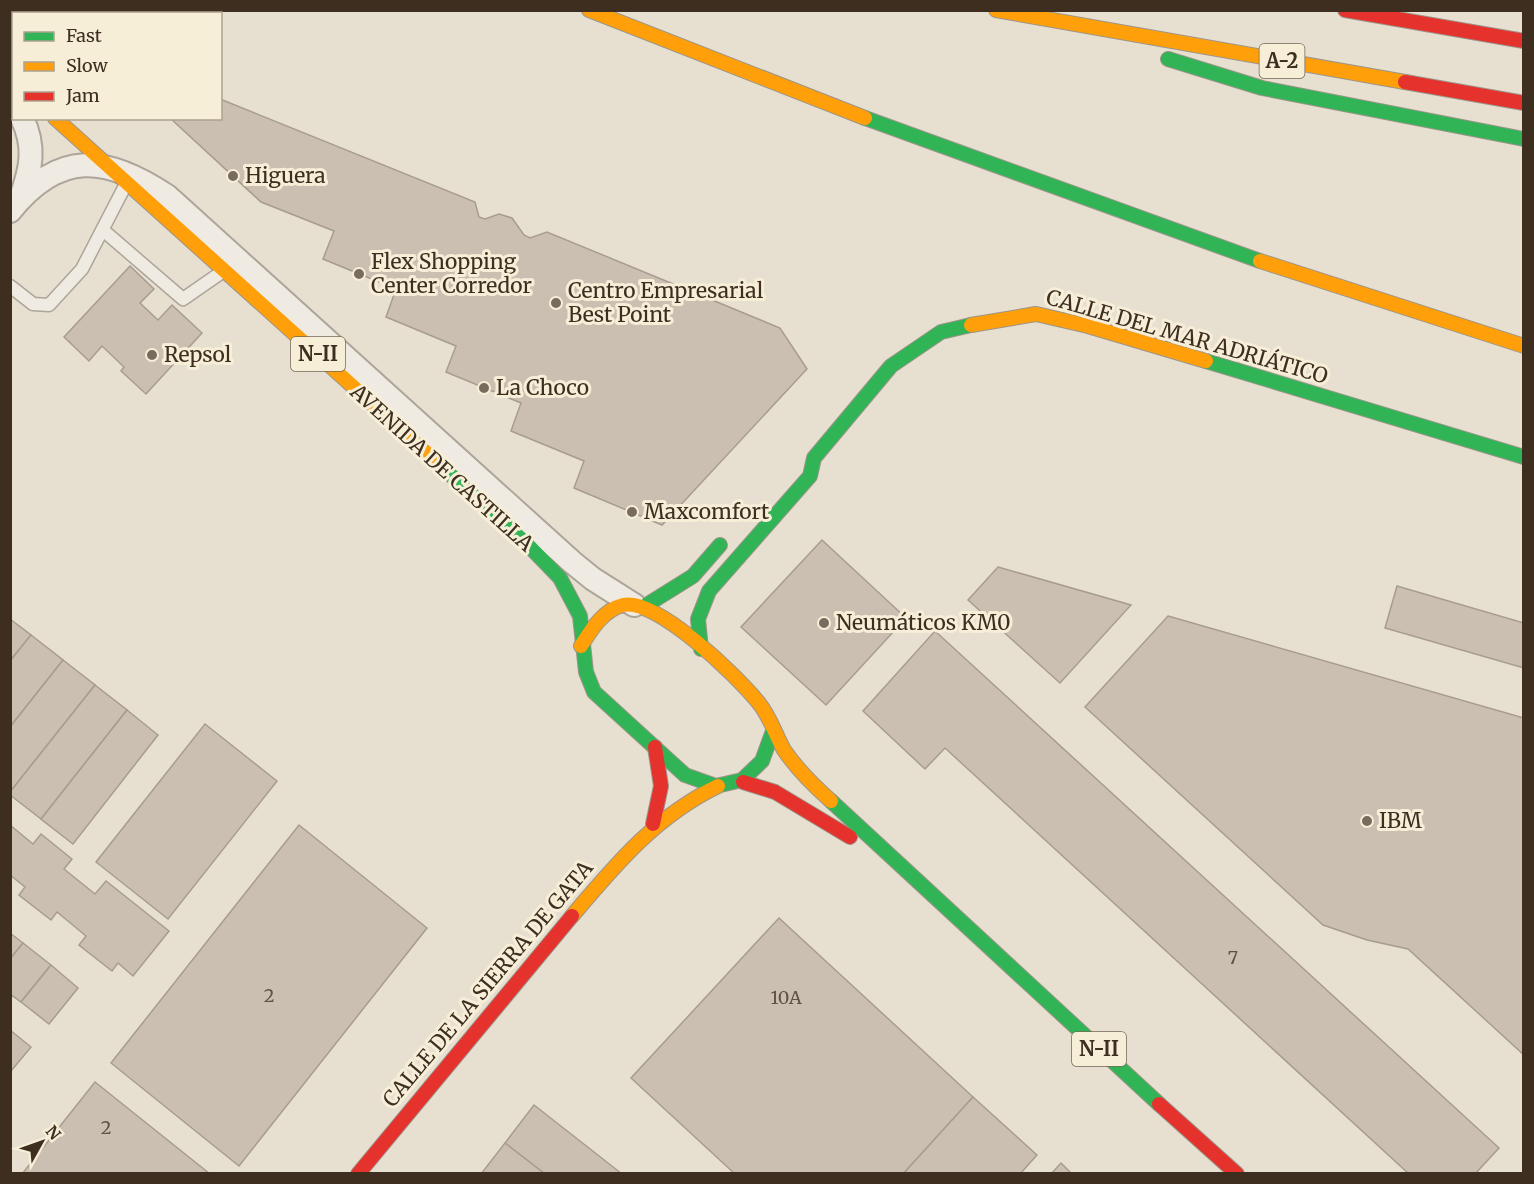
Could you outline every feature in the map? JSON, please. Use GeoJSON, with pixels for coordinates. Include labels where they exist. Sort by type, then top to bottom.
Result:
{"type":"FeatureCollection","features":[{"type":"Feature","properties":{"kind":"main road"},"geometry":{"type":"LineString","coordinates":[[589,10],[860,116],[1252,258],[1524,346]]}},
{"type":"Feature","properties":{"kind":"main road","name":"A-2"},"geometry":{"type":"LineString","coordinates":[[996,10],[1040,20],[1524,103]]}},
{"type":"Feature","properties":{"kind":"main road"},"geometry":{"type":"LineString","coordinates":[[1345,10],[1524,41]]}},
{"type":"Feature","properties":{"kind":"main road"},"geometry":{"type":"LineString","coordinates":[[1040,20],[1129,47]]}},
{"type":"Feature","properties":{"kind":"main road"},"geometry":{"type":"LineString","coordinates":[[1151,54],[1262,88],[1524,139]]}},
{"type":"Feature","properties":{"kind":"main road","name":"N-II"},"geometry":{"type":"LineString","coordinates":[[57,120],[109,167]]}},
{"type":"Feature","properties":{"kind":"main road","name":"AVENIDA DE CASTILLA"},"geometry":{"type":"LineString","coordinates":[[109,167],[558,575],[580,615],[581,646]]}},
{"type":"Feature","properties":{"kind":"main road","name":"CALLE DEL MAR ADRIÁTICO"},"geometry":{"type":"LineString","coordinates":[[701,649],[696,629],[698,614],[709,591],[810,476],[814,458],[891,366],[941,332],[992,320],[1036,314],[1088,326],[1524,457]]}},
{"type":"Feature","properties":{"kind":"main road"},"geometry":{"type":"LineString","coordinates":[[795,463],[814,458]]}},
{"type":"Feature","properties":{"kind":"main road"},"geometry":{"type":"LineString","coordinates":[[581,646],[589,632],[610,610],[640,605],[693,576],[732,532]]}},
{"type":"Feature","properties":{"kind":"main road","name":"N-II"},"geometry":{"type":"LineString","coordinates":[[640,605],[701,649],[750,692],[764,710],[773,731],[789,757],[820,791],[918,884],[1237,1173]]}},
{"type":"Feature","properties":{"kind":"main road","name":"N-II"},"geometry":{"type":"LineString","coordinates":[[581,646],[586,678],[594,692],[697,783],[718,786],[743,782],[775,792],[855,840],[918,884]]}},
{"type":"Feature","properties":{"kind":"main road"},"geometry":{"type":"LineString","coordinates":[[743,782],[770,746],[773,731]]}},
{"type":"Feature","properties":{"kind":"main road","name":"CALLE DE LA SIERRA DE GATA"},"geometry":{"type":"LineString","coordinates":[[653,824],[662,784],[662,770],[655,747]]}},
{"type":"Feature","properties":{"kind":"main road","name":"CALLE DE LA SIERRA DE GATA"},"geometry":{"type":"LineString","coordinates":[[358,1173],[510,986],[653,824],[694,796],[718,786]]}},
{"type":"Feature","properties":{"kind":"street"},"geometry":{"type":"LineString","coordinates":[[15,205],[32,168],[31,143],[23,120]]}},
{"type":"Feature","properties":{"kind":"street"},"geometry":{"type":"LineString","coordinates":[[15,205],[48,176],[66,167],[109,167]]}},
{"type":"Feature","properties":{"kind":"street","name":"AVENIDA DE CASTILLA"},"geometry":{"type":"LineString","coordinates":[[109,167],[142,179],[167,196],[572,561],[593,579],[640,605]]}},
{"type":"Feature","properties":{"kind":"lane"},"geometry":{"type":"LineString","coordinates":[[10,286],[33,304],[49,305],[82,269],[104,231],[127,183]]}},
{"type":"Feature","properties":{"kind":"lane"},"geometry":{"type":"LineString","coordinates":[[104,231],[183,299],[225,270]]}},
{"type":"Feature","properties":{"kind":"building","name":"Centro Empresarial Best Point"},"geometry":{"type":"Polygon","coordinates":[[[222,100],[475,202],[479,217],[485,219],[499,214],[512,218],[524,235],[530,238],[547,232],[780,328],[807,369],[662,525],[574,488],[584,461],[511,431],[521,403],[446,372],[456,346],[386,317],[396,289],[323,259],[334,231],[261,202],[172,120],[222,120],[222,100]]]}},
{"type":"Feature","properties":{"kind":"building"},"geometry":{"type":"Polygon","coordinates":[[[130,266],[154,289],[140,303],[158,320],[172,305],[202,333],[146,394],[121,371],[124,367],[102,346],[89,361],[64,337],[130,266]]]}},
{"type":"Feature","properties":{"kind":"building","name":"Neumáticos KM0"},"geometry":{"type":"Polygon","coordinates":[[[822,540],[906,618],[826,705],[741,627],[822,540]]]}},
{"type":"Feature","properties":{"kind":"building"},"geometry":{"type":"Polygon","coordinates":[[[998,567],[1131,605],[1060,683],[968,600],[998,567]]]}},
{"type":"Feature","properties":{"kind":"building"},"geometry":{"type":"Polygon","coordinates":[[[1397,586],[1524,623],[1524,668],[1385,628],[1397,586]]]}},
{"type":"Feature","properties":{"kind":"building","name":"IBM"},"geometry":{"type":"Polygon","coordinates":[[[1168,616],[1524,718],[1524,1055],[1408,949],[1367,940],[1323,925],[1085,707],[1168,616]]]}},
{"type":"Feature","properties":{"kind":"building"},"geometry":{"type":"Polygon","coordinates":[[[10,619],[31,635],[10,661],[10,619]]]}},
{"type":"Feature","properties":{"kind":"building"},"geometry":{"type":"Polygon","coordinates":[[[935,631],[1499,1148],[1475,1174],[1409,1174],[945,748],[925,769],[863,711],[935,631]]]}},
{"type":"Feature","properties":{"kind":"building"},"geometry":{"type":"Polygon","coordinates":[[[31,635],[63,660],[10,727],[10,661],[31,635]]]}},
{"type":"Feature","properties":{"kind":"building"},"geometry":{"type":"Polygon","coordinates":[[[63,660],[95,685],[10,792],[10,727],[63,660]]]}},
{"type":"Feature","properties":{"kind":"building"},"geometry":{"type":"Polygon","coordinates":[[[95,685],[127,710],[41,819],[10,795],[10,792],[95,685]]]}},
{"type":"Feature","properties":{"kind":"building"},"geometry":{"type":"Polygon","coordinates":[[[127,710],[158,735],[73,844],[41,819],[127,710]]]}},
{"type":"Feature","properties":{"kind":"building"},"geometry":{"type":"Polygon","coordinates":[[[205,724],[277,781],[168,919],[96,862],[205,724]]]}},
{"type":"Feature","properties":{"kind":"building"},"geometry":{"type":"Polygon","coordinates":[[[10,825],[33,844],[41,834],[72,859],[64,869],[95,894],[106,881],[169,931],[133,976],[118,963],[112,971],[79,945],[86,936],[57,912],[51,920],[19,895],[25,887],[10,875],[10,825]]]}},
{"type":"Feature","properties":{"kind":"building"},"geometry":{"type":"Polygon","coordinates":[[[299,825],[427,928],[239,1166],[111,1063],[299,825]]]}},
{"type":"Feature","properties":{"kind":"building"},"geometry":{"type":"Polygon","coordinates":[[[779,918],[973,1097],[903,1174],[735,1174],[631,1078],[779,918]]]}},
{"type":"Feature","properties":{"kind":"building"},"geometry":{"type":"Polygon","coordinates":[[[10,933],[23,943],[10,959],[10,933]]]}},
{"type":"Feature","properties":{"kind":"building"},"geometry":{"type":"Polygon","coordinates":[[[23,943],[51,965],[21,1002],[10,994],[10,959],[23,943]]]}},
{"type":"Feature","properties":{"kind":"building"},"geometry":{"type":"Polygon","coordinates":[[[51,965],[78,988],[49,1024],[21,1002],[51,965]]]}},
{"type":"Feature","properties":{"kind":"building"},"geometry":{"type":"Polygon","coordinates":[[[10,1030],[31,1047],[11,1071],[10,1071],[10,1030]]]}},
{"type":"Feature","properties":{"kind":"building"},"geometry":{"type":"Polygon","coordinates":[[[95,1082],[210,1174],[22,1174],[95,1082]]]}},
{"type":"Feature","properties":{"kind":"building"},"geometry":{"type":"Polygon","coordinates":[[[973,1097],[1037,1155],[1020,1174],[903,1174],[973,1097]]]}},
{"type":"Feature","properties":{"kind":"building"},"geometry":{"type":"Polygon","coordinates":[[[534,1105],[622,1174],[545,1174],[505,1143],[534,1105]]]}},
{"type":"Feature","properties":{"kind":"building"},"geometry":{"type":"Polygon","coordinates":[[[505,1143],[545,1174],[481,1174],[505,1143]]]}},
{"type":"Feature","properties":{"kind":"building"},"geometry":{"type":"Polygon","coordinates":[[[1061,1163],[1072,1174],[1051,1174],[1061,1163]]]}},
{"type":"Feature","properties":{"kind":"traffic: fast"},"geometry":{"type":"LineString","coordinates":[[1168,59],[1262,88],[1524,139]]}},
{"type":"Feature","properties":{"kind":"traffic: fast"},"geometry":{"type":"LineString","coordinates":[[865,118],[1260,261]]}},
{"type":"Feature","properties":{"kind":"traffic: fast"},"geometry":{"type":"LineString","coordinates":[[701,649],[698,619],[709,591],[810,476],[814,458],[891,366],[941,332],[971,325]]}},
{"type":"Feature","properties":{"kind":"traffic: fast"},"geometry":{"type":"LineString","coordinates":[[1206,361],[1524,457]]}},
{"type":"Feature","properties":{"kind":"traffic: fast"},"geometry":{"type":"LineString","coordinates":[[439,464],[529,546],[560,578],[580,616],[586,672],[594,692],[685,775],[716,786],[742,780],[762,761],[773,731]]}},
{"type":"Feature","properties":{"kind":"traffic: fast"},"geometry":{"type":"LineString","coordinates":[[645,606],[693,576],[720,545]]}},
{"type":"Feature","properties":{"kind":"traffic: fast"},"geometry":{"type":"LineString","coordinates":[[831,801],[1159,1104]]}},
{"type":"Feature","properties":{"kind":"traffic: slow"},"geometry":{"type":"LineString","coordinates":[[589,10],[865,118]]}},
{"type":"Feature","properties":{"kind":"traffic: slow"},"geometry":{"type":"LineString","coordinates":[[996,10],[1405,82]]}},
{"type":"Feature","properties":{"kind":"traffic: slow"},"geometry":{"type":"LineString","coordinates":[[57,120],[439,464]]}},
{"type":"Feature","properties":{"kind":"traffic: slow"},"geometry":{"type":"LineString","coordinates":[[1260,261],[1524,346]]}},
{"type":"Feature","properties":{"kind":"traffic: slow"},"geometry":{"type":"LineString","coordinates":[[971,325],[1036,314],[1088,326],[1206,361]]}},
{"type":"Feature","properties":{"kind":"traffic: slow"},"geometry":{"type":"LineString","coordinates":[[581,646],[598,621],[609,611],[623,605],[637,606],[675,625],[715,658],[748,690],[766,713],[789,757],[831,801]]}},
{"type":"Feature","properties":{"kind":"traffic: slow"},"geometry":{"type":"LineString","coordinates":[[572,916],[638,843],[675,812],[718,786]]}},
{"type":"Feature","properties":{"kind":"traffic: jam"},"geometry":{"type":"LineString","coordinates":[[1345,10],[1524,41]]}},
{"type":"Feature","properties":{"kind":"traffic: jam"},"geometry":{"type":"LineString","coordinates":[[1405,82],[1524,103]]}},
{"type":"Feature","properties":{"kind":"traffic: jam"},"geometry":{"type":"LineString","coordinates":[[653,824],[661,786],[655,747]]}},
{"type":"Feature","properties":{"kind":"traffic: jam"},"geometry":{"type":"LineString","coordinates":[[743,782],[775,792],[850,837]]}},
{"type":"Feature","properties":{"kind":"traffic: jam"},"geometry":{"type":"LineString","coordinates":[[358,1174],[572,916]]}},
{"type":"Feature","properties":{"kind":"traffic: jam"},"geometry":{"type":"LineString","coordinates":[[1159,1104],[1237,1174]]}},
{"type":"Feature","properties":{"kind":"place","name":"Higuera"},"geometry":{"type":"Point","coordinates":[233,176]}},
{"type":"Feature","properties":{"kind":"place","name":"Flex Shopping Center Corredor"},"geometry":{"type":"Point","coordinates":[359,274]}},
{"type":"Feature","properties":{"kind":"place","name":"Centro Empresarial Best Point"},"geometry":{"type":"Point","coordinates":[556,303]}},
{"type":"Feature","properties":{"kind":"place","name":"Repsol"},"geometry":{"type":"Point","coordinates":[152,355]}},
{"type":"Feature","properties":{"kind":"place","name":"La Choco"},"geometry":{"type":"Point","coordinates":[484,388]}},
{"type":"Feature","properties":{"kind":"place","name":"Maxcomfort"},"geometry":{"type":"Point","coordinates":[632,512]}},
{"type":"Feature","properties":{"kind":"place","name":"Neumáticos KM0"},"geometry":{"type":"Point","coordinates":[824,623]}},
{"type":"Feature","properties":{"kind":"place","name":"IBM"},"geometry":{"type":"Point","coordinates":[1367,821]}}]}
